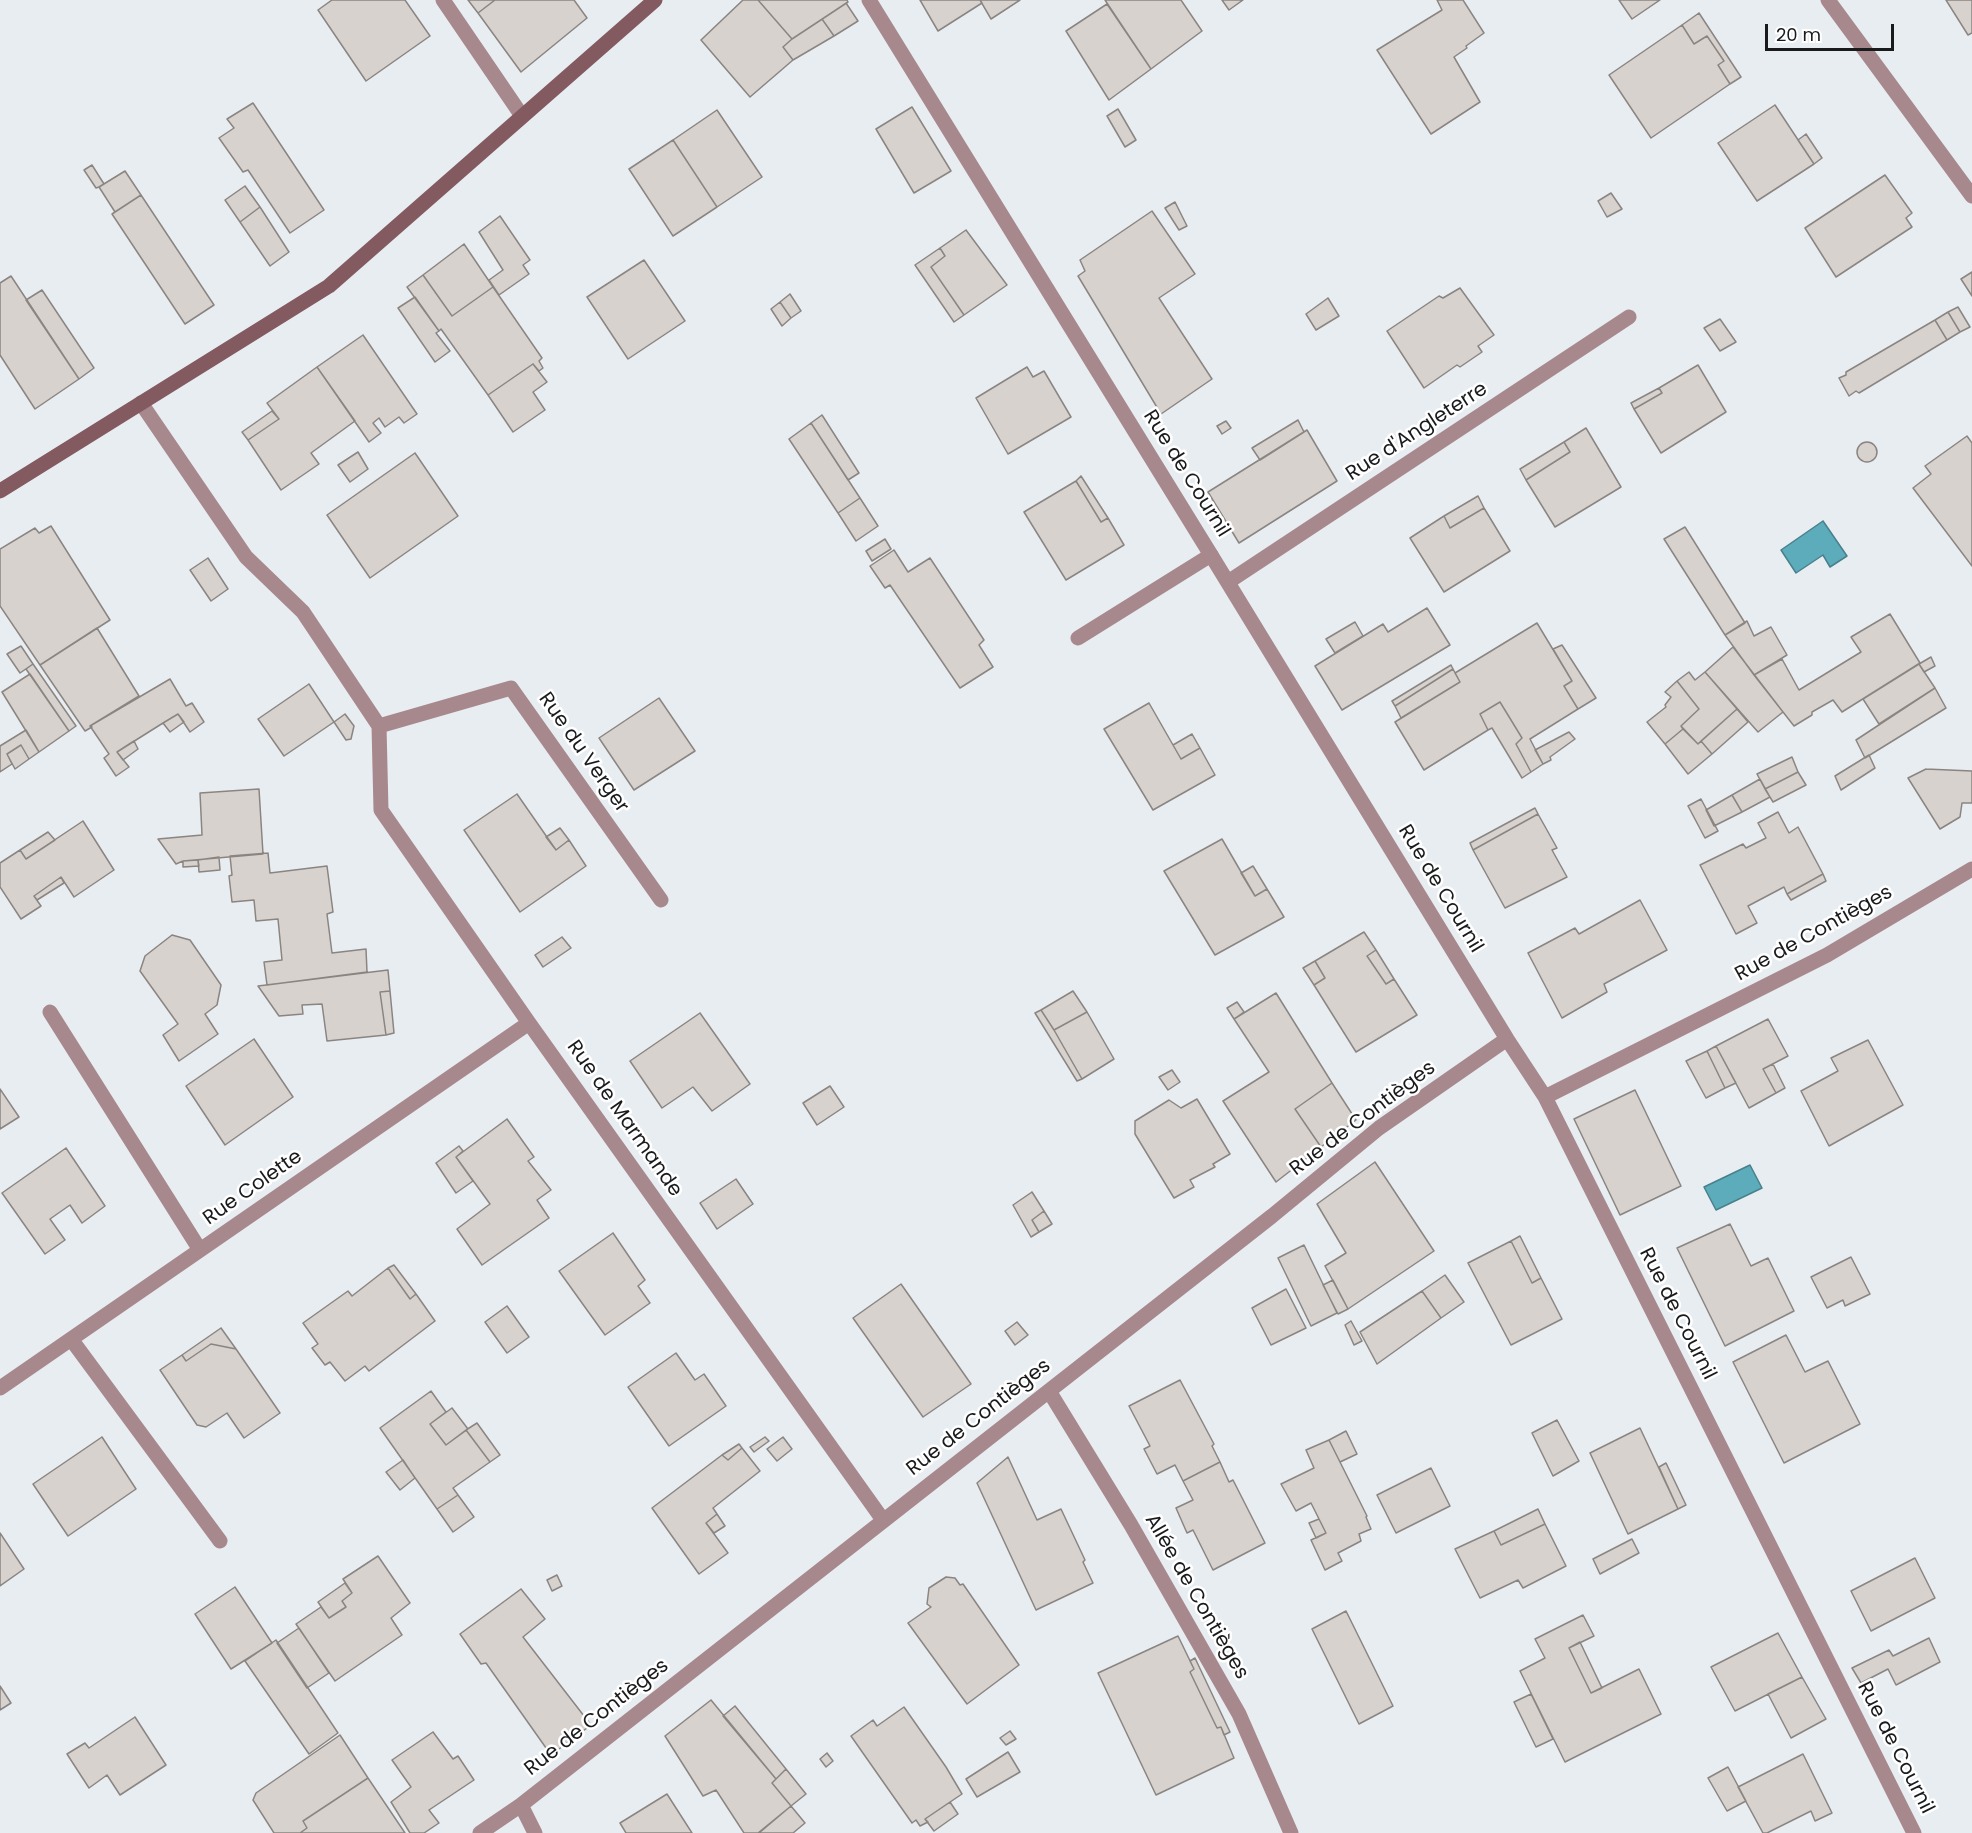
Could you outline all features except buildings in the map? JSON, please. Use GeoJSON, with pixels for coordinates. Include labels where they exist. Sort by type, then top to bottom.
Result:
{"type":"FeatureCollection","features":[{"type":"Feature","properties":{"kind":"main road"},"geometry":{"type":"LineString","coordinates":[[0,491],[329,286],[655,0]]}},
{"type":"Feature","properties":{"kind":"street"},"geometry":{"type":"LineString","coordinates":[[443,0],[522,116]]}},
{"type":"Feature","properties":{"kind":"street","name":"Rue de Cournil"},"geometry":{"type":"LineString","coordinates":[[869,0],[1507,1039],[1545,1097],[1914,1833]]}},
{"type":"Feature","properties":{"kind":"street"},"geometry":{"type":"LineString","coordinates":[[1828,0],[1972,196]]}},
{"type":"Feature","properties":{"kind":"street","name":"Rue d'Angleterre"},"geometry":{"type":"LineString","coordinates":[[1228,582],[1629,317]]}},
{"type":"Feature","properties":{"kind":"street"},"geometry":{"type":"LineString","coordinates":[[141,403],[246,557],[303,612],[379,726]]}},
{"type":"Feature","properties":{"kind":"street"},"geometry":{"type":"LineString","coordinates":[[1078,638],[1211,555]]}},
{"type":"Feature","properties":{"kind":"street","name":"Rue du Verger"},"geometry":{"type":"LineString","coordinates":[[379,726],[511,688],[661,900]]}},
{"type":"Feature","properties":{"kind":"street","name":"Rue de Marmande"},"geometry":{"type":"LineString","coordinates":[[379,726],[381,810],[529,1023],[884,1520]]}},
{"type":"Feature","properties":{"kind":"street","name":"Rue de Contièges"},"geometry":{"type":"LineString","coordinates":[[1545,1097],[1827,955],[1972,869]]}},
{"type":"Feature","properties":{"kind":"street"},"geometry":{"type":"LineString","coordinates":[[50,1012],[200,1250]]}},
{"type":"Feature","properties":{"kind":"street","name":"Rue Colette"},"geometry":{"type":"LineString","coordinates":[[0,1388],[529,1023]]}},
{"type":"Feature","properties":{"kind":"street","name":"Rue de Contièges"},"geometry":{"type":"LineString","coordinates":[[480,1833],[521,1805],[1049,1391],[1272,1216],[1379,1128],[1507,1039]]}},
{"type":"Feature","properties":{"kind":"street"},"geometry":{"type":"LineString","coordinates":[[71,1339],[220,1541]]}},
{"type":"Feature","properties":{"kind":"street","name":"Allée de Contièges"},"geometry":{"type":"LineString","coordinates":[[1049,1391],[1131,1525],[1239,1714],[1291,1833]]}},
{"type":"Feature","properties":{"kind":"street"},"geometry":{"type":"LineString","coordinates":[[521,1805],[535,1833]]}},
{"type":"Feature","properties":{"kind":"water"},"geometry":{"type":"Polygon","coordinates":[[[1823,521],[1847,556],[1830,567],[1823,555],[1796,573],[1781,550],[1823,521]]]}},
{"type":"Feature","properties":{"kind":"water"},"geometry":{"type":"Polygon","coordinates":[[[1750,1165],[1762,1188],[1716,1210],[1704,1187],[1750,1165]]]}}]}
